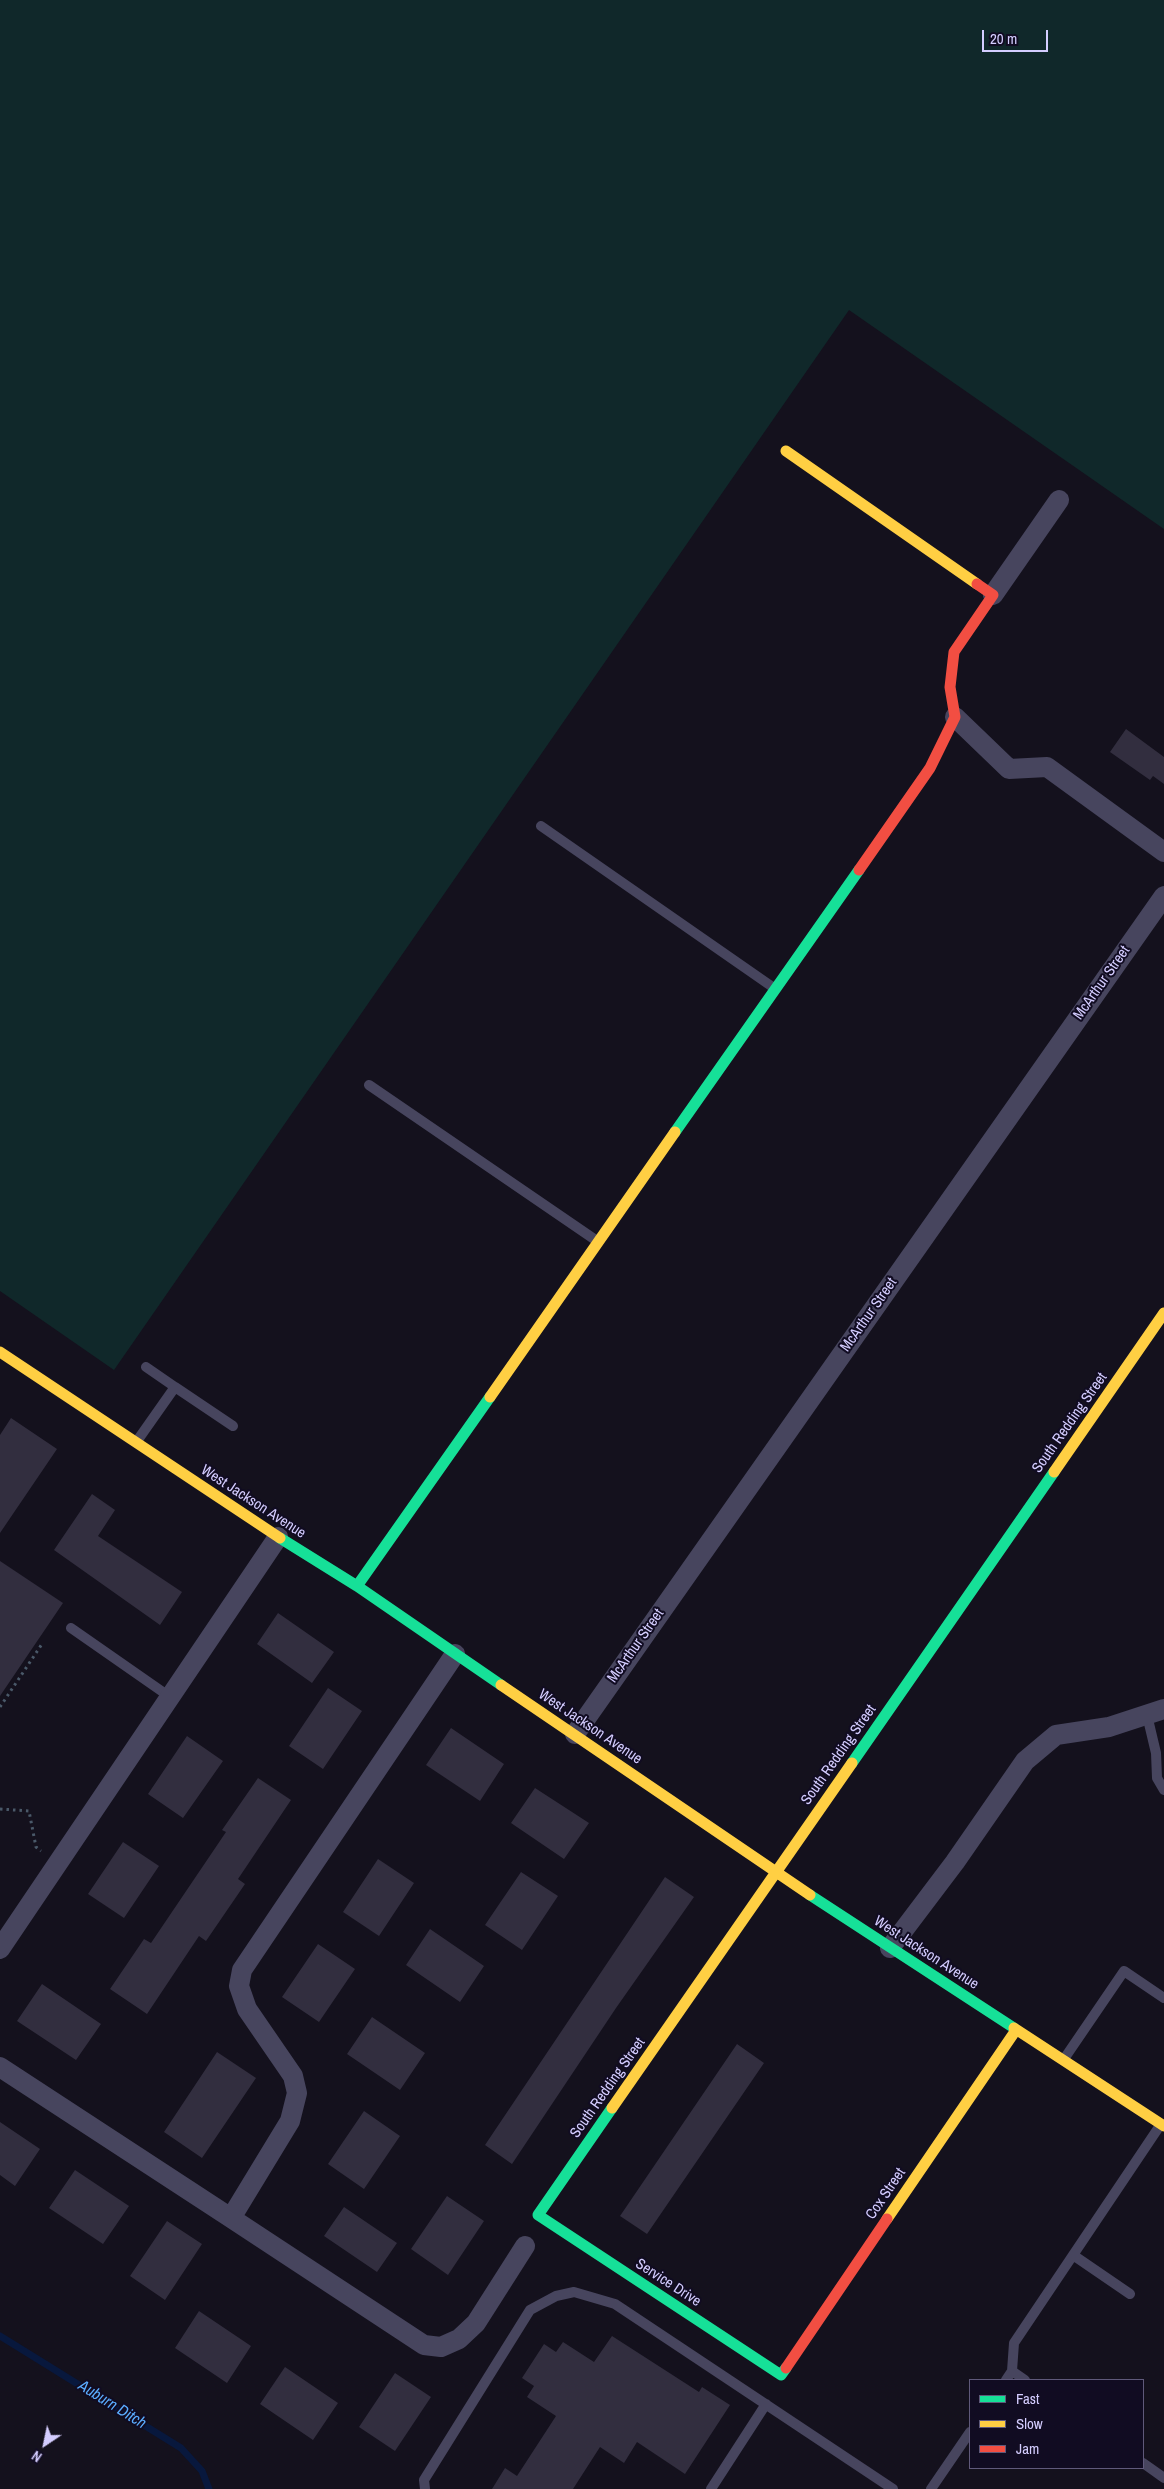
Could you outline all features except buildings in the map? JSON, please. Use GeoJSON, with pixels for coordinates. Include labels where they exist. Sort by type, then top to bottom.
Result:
{"type":"FeatureCollection","features":[{"type":"Feature","properties":{"kind":"street"},"geometry":{"type":"LineString","coordinates":[[786,451],[993,595]]}},
{"type":"Feature","properties":{"kind":"street"},"geometry":{"type":"LineString","coordinates":[[357,1586],[600,1243],[930,768],[955,717],[950,687],[954,652],[1059,500]]}},
{"type":"Feature","properties":{"kind":"street"},"geometry":{"type":"LineString","coordinates":[[955,717],[1009,769],[1047,766],[1164,852]]}},
{"type":"Feature","properties":{"kind":"street","name":"McArthur Street"},"geometry":{"type":"LineString","coordinates":[[574,1734],[1164,896]]}},
{"type":"Feature","properties":{"kind":"street","name":"South Redding Street"},"geometry":{"type":"LineString","coordinates":[[538,2215],[1164,1313]]}},
{"type":"Feature","properties":{"kind":"street","name":"West Jackson Avenue"},"geometry":{"type":"LineString","coordinates":[[0,1352],[278,1537],[357,1586],[776,1873],[1163,2125]]}},
{"type":"Feature","properties":{"kind":"street"},"geometry":{"type":"LineString","coordinates":[[0,1948],[278,1537]]}},
{"type":"Feature","properties":{"kind":"street"},"geometry":{"type":"LineString","coordinates":[[231,2218],[290,2122],[297,2093],[293,2076],[247,2009],[239,1986],[242,1970],[455,1654]]}},
{"type":"Feature","properties":{"kind":"street"},"geometry":{"type":"LineString","coordinates":[[890,1948],[955,1862],[1025,1761],[1056,1735],[1109,1727],[1156,1712]]}},
{"type":"Feature","properties":{"kind":"street","name":"Cox Street"},"geometry":{"type":"LineString","coordinates":[[781,2375],[1016,2030]]}},
{"type":"Feature","properties":{"kind":"street"},"geometry":{"type":"LineString","coordinates":[[0,2067],[424,2344],[441,2348],[459,2339],[476,2323],[526,2246]]}},
{"type":"Feature","properties":{"kind":"street","name":"Service Drive"},"geometry":{"type":"LineString","coordinates":[[538,2215],[781,2375]]}},
{"type":"Feature","properties":{"kind":"lane"},"geometry":{"type":"LineString","coordinates":[[541,826],[777,990]]}},
{"type":"Feature","properties":{"kind":"lane"},"geometry":{"type":"LineString","coordinates":[[369,1085],[600,1243]]}},
{"type":"Feature","properties":{"kind":"lane"},"geometry":{"type":"LineString","coordinates":[[146,1367],[233,1426]]}},
{"type":"Feature","properties":{"kind":"lane"},"geometry":{"type":"LineString","coordinates":[[136,1442],[175,1387]]}},
{"type":"Feature","properties":{"kind":"lane"},"geometry":{"type":"LineString","coordinates":[[71,1628],[170,1697]]}},
{"type":"Feature","properties":{"kind":"lane"},"geometry":{"type":"LineString","coordinates":[[1156,1712],[1157,1778],[1164,1790]]}},
{"type":"Feature","properties":{"kind":"lane"},"geometry":{"type":"LineString","coordinates":[[1063,2061],[1124,1971],[1164,1998]]}},
{"type":"Feature","properties":{"kind":"lane"},"geometry":{"type":"LineString","coordinates":[[1007,2379],[1012,2371],[1014,2343],[1163,2125]]}},
{"type":"Feature","properties":{"kind":"lane"},"geometry":{"type":"LineString","coordinates":[[1073,2255],[1130,2294]]}},
{"type":"Feature","properties":{"kind":"lane"},"geometry":{"type":"LineString","coordinates":[[425,2489],[424,2480],[530,2310],[556,2296],[574,2292],[616,2304],[894,2489]]}},
{"type":"Feature","properties":{"kind":"lane"},"geometry":{"type":"LineString","coordinates":[[1012,2371],[1024,2379]]}},
{"type":"Feature","properties":{"kind":"lane"},"geometry":{"type":"LineString","coordinates":[[711,2489],[766,2404]]}},
{"type":"Feature","properties":{"kind":"lane"},"geometry":{"type":"LineString","coordinates":[[931,2489],[969,2433]]}},
{"type":"Feature","properties":{"kind":"lane"},"geometry":{"type":"LineString","coordinates":[[1144,2464],[1164,2478]]}},
{"type":"Feature","properties":{"kind":"path"},"geometry":{"type":"LineString","coordinates":[[0,1707],[42,1644]]}},
{"type":"Feature","properties":{"kind":"path"},"geometry":{"type":"LineString","coordinates":[[0,1809],[29,1811],[36,1847],[57,1864]]}},
{"type":"Feature","properties":{"kind":"green space"},"geometry":{"type":"Polygon","coordinates":[[[0,0],[1164,0],[1164,529],[849,310],[114,1370],[0,1291],[0,0]]]}},
{"type":"Feature","properties":{"kind":"waterway","name":"Auburn Ditch"},"geometry":{"type":"LineString","coordinates":[[0,2336],[181,2448],[202,2471],[209,2489]]}},
{"type":"Feature","properties":{"kind":"traffic: fast"},"geometry":{"type":"LineString","coordinates":[[675,1132],[859,870]]}},
{"type":"Feature","properties":{"kind":"traffic: fast"},"geometry":{"type":"LineString","coordinates":[[357,1586],[490,1397]]}},
{"type":"Feature","properties":{"kind":"traffic: fast"},"geometry":{"type":"LineString","coordinates":[[852,1763],[1054,1472]]}},
{"type":"Feature","properties":{"kind":"traffic: fast"},"geometry":{"type":"LineString","coordinates":[[280,1538],[357,1586],[501,1685]]}},
{"type":"Feature","properties":{"kind":"traffic: fast"},"geometry":{"type":"LineString","coordinates":[[810,1895],[1014,2028]]}},
{"type":"Feature","properties":{"kind":"traffic: fast"},"geometry":{"type":"LineString","coordinates":[[612,2108],[538,2215],[781,2375],[786,2368]]}},
{"type":"Feature","properties":{"kind":"traffic: slow"},"geometry":{"type":"LineString","coordinates":[[786,451],[977,584]]}},
{"type":"Feature","properties":{"kind":"traffic: slow"},"geometry":{"type":"LineString","coordinates":[[490,1397],[675,1132]]}},
{"type":"Feature","properties":{"kind":"traffic: slow"},"geometry":{"type":"LineString","coordinates":[[1054,1472],[1164,1313]]}},
{"type":"Feature","properties":{"kind":"traffic: slow"},"geometry":{"type":"LineString","coordinates":[[0,1352],[280,1538]]}},
{"type":"Feature","properties":{"kind":"traffic: slow"},"geometry":{"type":"LineString","coordinates":[[501,1685],[810,1895]]}},
{"type":"Feature","properties":{"kind":"traffic: slow"},"geometry":{"type":"LineString","coordinates":[[612,2108],[852,1763]]}},
{"type":"Feature","properties":{"kind":"traffic: slow"},"geometry":{"type":"LineString","coordinates":[[1014,2028],[1164,2126]]}},
{"type":"Feature","properties":{"kind":"traffic: slow"},"geometry":{"type":"LineString","coordinates":[[887,2219],[1016,2030]]}},
{"type":"Feature","properties":{"kind":"traffic: jam"},"geometry":{"type":"LineString","coordinates":[[859,870],[930,768],[955,717],[950,687],[954,652],[993,595],[977,584]]}},
{"type":"Feature","properties":{"kind":"traffic: jam"},"geometry":{"type":"LineString","coordinates":[[786,2368],[887,2219]]}}]}
